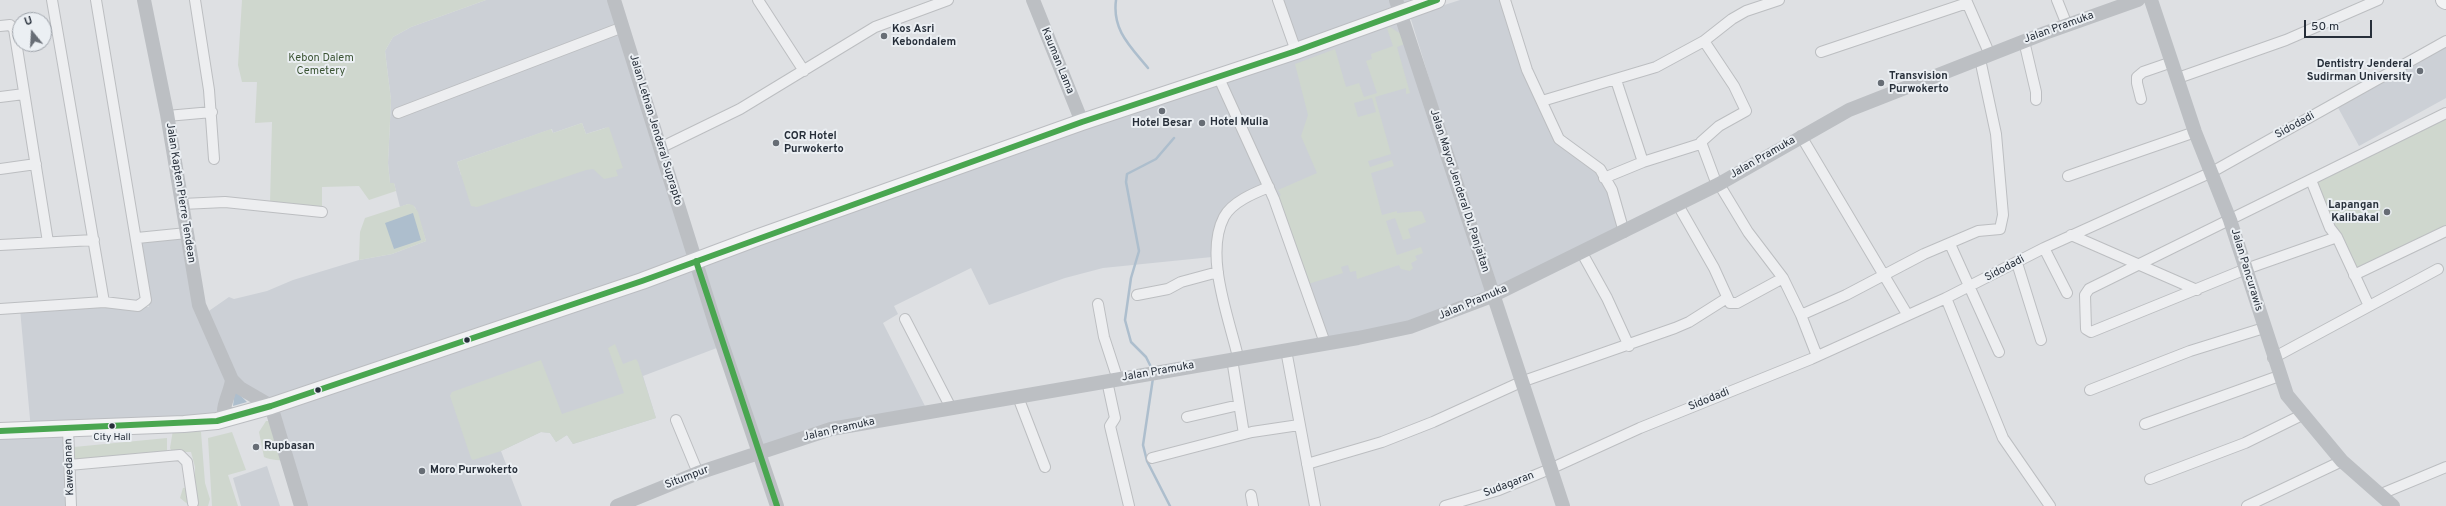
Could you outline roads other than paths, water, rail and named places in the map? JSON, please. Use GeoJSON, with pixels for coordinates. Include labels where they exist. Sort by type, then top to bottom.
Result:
{"type":"FeatureCollection","features":[{"type":"Feature","properties":{"kind":"main road"},"geometry":{"type":"LineString","coordinates":[[0,431],[184,424],[217,421],[271,406],[534,318],[1082,122],[1296,51],[1398,7],[1437,0]]}},
{"type":"Feature","properties":{"kind":"street"},"geometry":{"type":"LineString","coordinates":[[52,0],[104,302]]}},
{"type":"Feature","properties":{"kind":"street"},"geometry":{"type":"LineString","coordinates":[[0,309],[104,302],[138,306],[146,300],[137,238],[96,0]]}},
{"type":"Feature","properties":{"kind":"street","name":"Jalan Kapten Pierre Tendean"},"geometry":{"type":"LineString","coordinates":[[144,0],[167,116],[199,305],[232,380]]}},
{"type":"Feature","properties":{"kind":"street"},"geometry":{"type":"LineString","coordinates":[[195,0],[212,112],[214,158]]}},
{"type":"Feature","properties":{"kind":"street","name":"Jalan Letnan Jenderal Suprapto"},"geometry":{"type":"LineString","coordinates":[[614,0],[696,261],[777,506]]}},
{"type":"Feature","properties":{"kind":"street"},"geometry":{"type":"LineString","coordinates":[[758,0],[804,71]]}},
{"type":"Feature","properties":{"kind":"street"},"geometry":{"type":"LineString","coordinates":[[660,148],[740,109],[875,27],[948,0]]}},
{"type":"Feature","properties":{"kind":"street","name":"Kauman Lama"},"geometry":{"type":"LineString","coordinates":[[1033,0],[1082,122]]}},
{"type":"Feature","properties":{"kind":"street"},"geometry":{"type":"LineString","coordinates":[[1278,0],[1296,51]]}},
{"type":"Feature","properties":{"kind":"street"},"geometry":{"type":"LineString","coordinates":[[1506,0],[1527,70],[1559,139],[1600,169],[1612,190],[1624,232]]}},
{"type":"Feature","properties":{"kind":"street"},"geometry":{"type":"LineString","coordinates":[[1542,101],[1656,67],[1704,41],[1746,11],[1779,0]]}},
{"type":"Feature","properties":{"kind":"street"},"geometry":{"type":"LineString","coordinates":[[2057,0],[2067,25]]}},
{"type":"Feature","properties":{"kind":"street","name":"Jalan Pramuka"},"geometry":{"type":"LineString","coordinates":[[759,452],[831,430],[1170,371],[1410,327],[1492,296],[1582,253],[1718,184],[1849,110],[2024,41],[2138,0]]}},
{"type":"Feature","properties":{"kind":"street","name":"Jalan Pancurawis"},"geometry":{"type":"LineString","coordinates":[[2152,0],[2195,132],[2230,220],[2273,358],[2292,403],[2304,414],[2342,461],[2381,494],[2392,506]]}},
{"type":"Feature","properties":{"kind":"street"},"geometry":{"type":"LineString","coordinates":[[2178,78],[2286,40],[2378,0]]}},
{"type":"Feature","properties":{"kind":"street"},"geometry":{"type":"LineString","coordinates":[[1801,315],[1846,295],[1924,254],[1978,231],[1996,230],[2002,225],[2003,216],[1996,134],[1985,57],[1966,1],[1821,52]]}},
{"type":"Feature","properties":{"kind":"street","name":"Jalan Mayor Jenderal DI. Panjaitan"},"geometry":{"type":"LineString","coordinates":[[1398,7],[1492,296],[1563,506]]}},
{"type":"Feature","properties":{"kind":"street"},"geometry":{"type":"LineString","coordinates":[[0,26],[10,25],[14,29],[48,242]]}},
{"type":"Feature","properties":{"kind":"street"},"geometry":{"type":"LineString","coordinates":[[398,112],[623,27]]}},
{"type":"Feature","properties":{"kind":"street"},"geometry":{"type":"LineString","coordinates":[[1604,178],[1643,162],[1700,144],[1706,135],[1746,111],[1734,86],[1704,41]]}},
{"type":"Feature","properties":{"kind":"street"},"geometry":{"type":"LineString","coordinates":[[2024,41],[2036,92],[2036,100]]}},
{"type":"Feature","properties":{"kind":"street","name":"Sidodadi"},"geometry":{"type":"LineString","coordinates":[[1550,469],[1651,423],[1817,356],[1907,314],[1970,287],[2071,235],[2212,172],[2446,41]]}},
{"type":"Feature","properties":{"kind":"street"},"geometry":{"type":"LineString","coordinates":[[2141,99],[2137,77],[2143,72],[2172,62]]}},
{"type":"Feature","properties":{"kind":"street"},"geometry":{"type":"LineString","coordinates":[[1218,76],[1269,187],[1325,343]]}},
{"type":"Feature","properties":{"kind":"street"},"geometry":{"type":"LineString","coordinates":[[1616,80],[1643,162]]}},
{"type":"Feature","properties":{"kind":"street"},"geometry":{"type":"LineString","coordinates":[[0,97],[24,94]]}},
{"type":"Feature","properties":{"kind":"street"},"geometry":{"type":"LineString","coordinates":[[167,116],[212,112]]}},
{"type":"Feature","properties":{"kind":"street"},"geometry":{"type":"LineString","coordinates":[[2337,237],[2246,269],[2091,332],[2087,331],[2086,290],[2138,266],[2446,113]]}},
{"type":"Feature","properties":{"kind":"street"},"geometry":{"type":"LineString","coordinates":[[2068,176],[2195,132]]}},
{"type":"Feature","properties":{"kind":"street"},"geometry":{"type":"LineString","coordinates":[[1801,136],[1907,314]]}},
{"type":"Feature","properties":{"kind":"street"},"geometry":{"type":"LineString","coordinates":[[1700,144],[1718,184],[1748,232],[1783,278],[1801,315],[1817,356]]}},
{"type":"Feature","properties":{"kind":"street"},"geometry":{"type":"LineString","coordinates":[[0,169],[36,164]]}},
{"type":"Feature","properties":{"kind":"street"},"geometry":{"type":"LineString","coordinates":[[2311,180],[2330,228],[2337,237],[2369,306]]}},
{"type":"Feature","properties":{"kind":"street"},"geometry":{"type":"LineString","coordinates":[[1244,434],[1239,405],[1235,358],[1218,272],[1219,234],[1224,217],[1237,204],[1269,187]]}},
{"type":"Feature","properties":{"kind":"street"},"geometry":{"type":"LineString","coordinates":[[182,204],[225,202],[322,212]]}},
{"type":"Feature","properties":{"kind":"street"},"geometry":{"type":"LineString","coordinates":[[1678,205],[1714,268],[1730,303],[1736,303],[1783,278]]}},
{"type":"Feature","properties":{"kind":"street"},"geometry":{"type":"LineString","coordinates":[[2354,275],[2446,231]]}},
{"type":"Feature","properties":{"kind":"street"},"geometry":{"type":"LineString","coordinates":[[137,238],[187,233]]}},
{"type":"Feature","properties":{"kind":"street"},"geometry":{"type":"LineString","coordinates":[[2071,235],[2138,266],[2197,290]]}},
{"type":"Feature","properties":{"kind":"street"},"geometry":{"type":"LineString","coordinates":[[0,245],[94,240]]}},
{"type":"Feature","properties":{"kind":"street"},"geometry":{"type":"LineString","coordinates":[[1950,244],[1999,352]]}},
{"type":"Feature","properties":{"kind":"street"},"geometry":{"type":"LineString","coordinates":[[2044,248],[2067,293]]}},
{"type":"Feature","properties":{"kind":"street"},"geometry":{"type":"LineString","coordinates":[[1582,253],[1607,298],[1629,346]]}},
{"type":"Feature","properties":{"kind":"street"},"geometry":{"type":"LineString","coordinates":[[2016,263],[2041,340]]}},
{"type":"Feature","properties":{"kind":"street"},"geometry":{"type":"LineString","coordinates":[[2273,358],[2438,269]]}},
{"type":"Feature","properties":{"kind":"street"},"geometry":{"type":"LineString","coordinates":[[1138,294],[1168,289],[1181,282],[1218,272]]}},
{"type":"Feature","properties":{"kind":"street"},"geometry":{"type":"LineString","coordinates":[[1307,464],[1382,442],[1433,422],[1521,382],[1629,346],[1689,322],[1728,298]]}},
{"type":"Feature","properties":{"kind":"street"},"geometry":{"type":"LineString","coordinates":[[1946,298],[2003,438],[2050,506]]}},
{"type":"Feature","properties":{"kind":"street"},"geometry":{"type":"LineString","coordinates":[[1098,304],[1112,380],[1116,418],[1110,426],[1129,506]]}},
{"type":"Feature","properties":{"kind":"street"},"geometry":{"type":"LineString","coordinates":[[905,319],[951,408]]}},
{"type":"Feature","properties":{"kind":"street"},"geometry":{"type":"LineString","coordinates":[[2090,390],[2190,351],[2264,328]]}},
{"type":"Feature","properties":{"kind":"street"},"geometry":{"type":"LineString","coordinates":[[1286,350],[1315,506]]}},
{"type":"Feature","properties":{"kind":"street"},"geometry":{"type":"LineString","coordinates":[[2146,424],[2280,376]]}},
{"type":"Feature","properties":{"kind":"street"},"geometry":{"type":"LineString","coordinates":[[237,416],[224,412],[232,380],[250,395],[271,406],[301,506]]}},
{"type":"Feature","properties":{"kind":"street"},"geometry":{"type":"LineString","coordinates":[[1018,397],[1045,467]]}},
{"type":"Feature","properties":{"kind":"street"},"geometry":{"type":"LineString","coordinates":[[1187,417],[1239,405]]}},
{"type":"Feature","properties":{"kind":"street"},"geometry":{"type":"LineString","coordinates":[[2150,479],[2245,443],[2304,414]]}},
{"type":"Feature","properties":{"kind":"street"},"geometry":{"type":"LineString","coordinates":[[676,420],[698,473]]}},
{"type":"Feature","properties":{"kind":"street"},"geometry":{"type":"LineString","coordinates":[[1152,458],[1244,434],[1299,425]]}},
{"type":"Feature","properties":{"kind":"street","name":"Kawedanan"},"geometry":{"type":"LineString","coordinates":[[68,428],[71,506]]}},
{"type":"Feature","properties":{"kind":"street","name":"Situmpur"},"geometry":{"type":"LineString","coordinates":[[617,506],[698,473],[759,452]]}},
{"type":"Feature","properties":{"kind":"street"},"geometry":{"type":"LineString","coordinates":[[69,465],[180,455],[188,462],[192,503]]}},
{"type":"Feature","properties":{"kind":"street"},"geometry":{"type":"LineString","coordinates":[[2247,506],[2342,461]]}},
{"type":"Feature","properties":{"kind":"street"},"geometry":{"type":"LineString","coordinates":[[2381,494],[2446,467]]}},
{"type":"Feature","properties":{"kind":"street","name":"Sudagaran"},"geometry":{"type":"LineString","coordinates":[[1445,506],[1499,490],[1550,469]]}},
{"type":"Feature","properties":{"kind":"street"},"geometry":{"type":"LineString","coordinates":[[1251,495],[1253,506]]}},
{"type":"Feature","properties":{"kind":"water"},"geometry":{"type":"Polygon","coordinates":[[[413,213],[421,240],[394,249],[385,223],[413,213]]]}},
{"type":"Feature","properties":{"kind":"water"},"geometry":{"type":"Polygon","coordinates":[[[235,390],[247,402],[233,406],[235,390]]]}},
{"type":"Feature","properties":{"kind":"waterway"},"geometry":{"type":"LineString","coordinates":[[1116,0],[1115,11],[1120,29],[1129,45],[1148,68]]}},
{"type":"Feature","properties":{"kind":"waterway"},"geometry":{"type":"LineString","coordinates":[[1152,369],[1146,357],[1131,342],[1125,320],[1131,278],[1139,251],[1126,182],[1127,174],[1156,159],[1174,138]]}},
{"type":"Feature","properties":{"kind":"waterway"},"geometry":{"type":"LineString","coordinates":[[1153,378],[1143,445],[1147,461],[1170,506]]}},
{"type":"Feature","properties":{"kind":"place","name":"Kos Asri Kebondalem"},"geometry":{"type":"Point","coordinates":[884,36]}},
{"type":"Feature","properties":{"kind":"place","name":"Dentistry Jenderal Sudirman University"},"geometry":{"type":"Point","coordinates":[2420,71]}},
{"type":"Feature","properties":{"kind":"place","name":"Transvision Purwokerto"},"geometry":{"type":"Point","coordinates":[1881,83]}},
{"type":"Feature","properties":{"kind":"place","name":"Hotel Besar"},"geometry":{"type":"Point","coordinates":[1162,111]}},
{"type":"Feature","properties":{"kind":"place","name":"Hotel Mulia"},"geometry":{"type":"Point","coordinates":[1202,123]}},
{"type":"Feature","properties":{"kind":"place","name":"COR Hotel Purwokerto"},"geometry":{"type":"Point","coordinates":[776,143]}},
{"type":"Feature","properties":{"kind":"place","name":"Lapangan Kalibakal"},"geometry":{"type":"Point","coordinates":[2387,212]}},
{"type":"Feature","properties":{"kind":"place","name":"City Hall"},"geometry":{"type":"Point","coordinates":[112,426]}},
{"type":"Feature","properties":{"kind":"place","name":"Rupbasan"},"geometry":{"type":"Point","coordinates":[256,447]}},
{"type":"Feature","properties":{"kind":"place","name":"Moro Purwokerto"},"geometry":{"type":"Point","coordinates":[422,471]}},
{"type":"Feature","properties":{"kind":"park label","name":"Kebon Dalem Cemetery"},"geometry":{"type":"Point","coordinates":[321,65]}}]}
